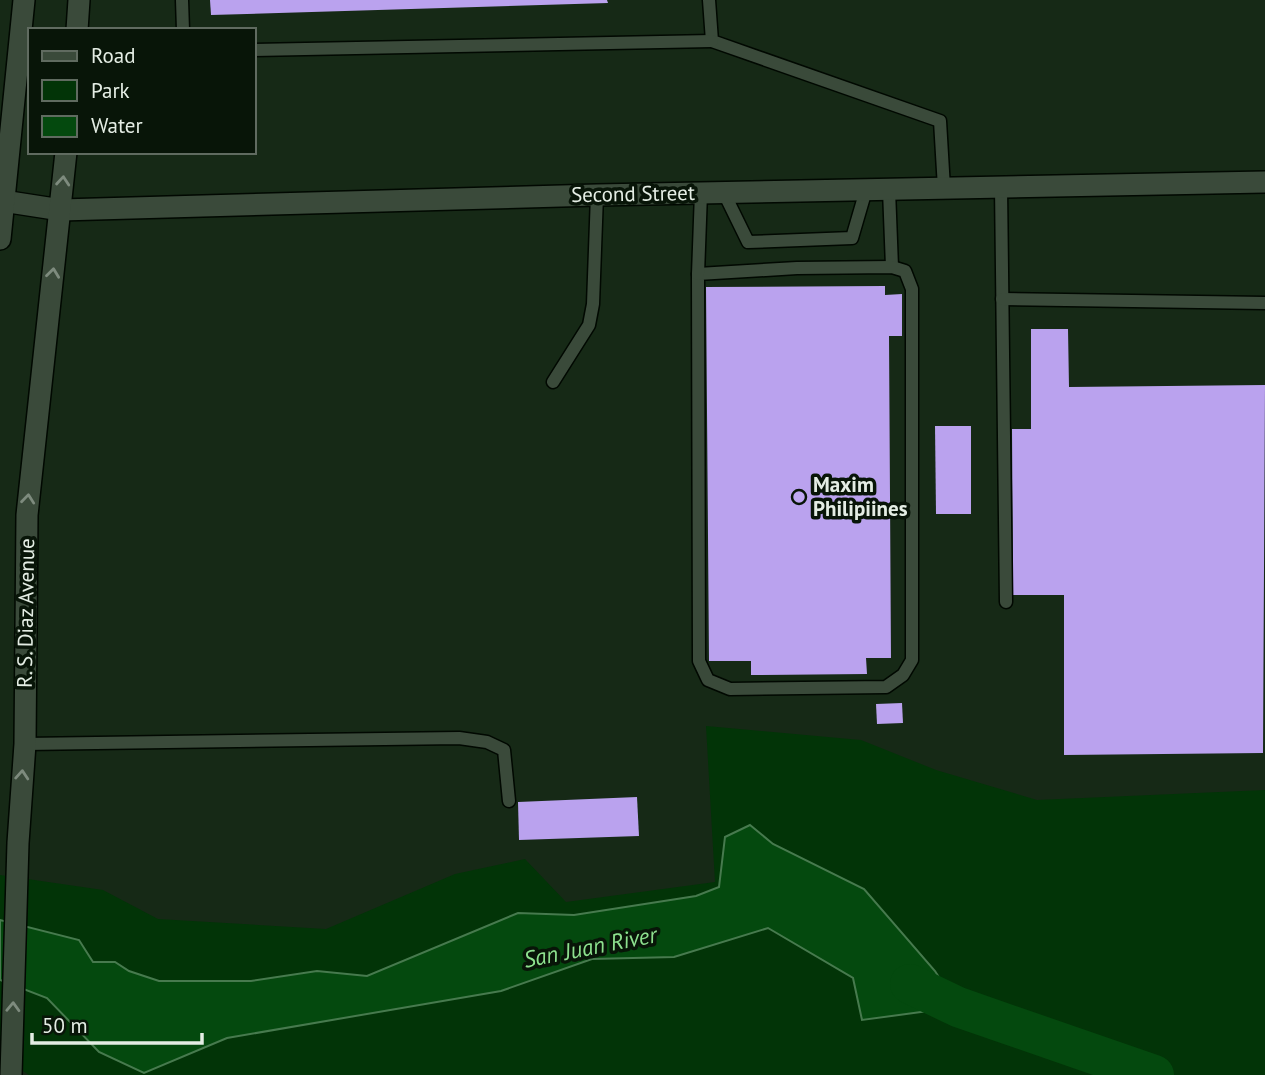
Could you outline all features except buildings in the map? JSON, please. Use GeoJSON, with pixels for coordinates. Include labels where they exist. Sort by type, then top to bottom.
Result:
{"type":"FeatureCollection","features":[{"type":"Feature","properties":{"kind":"street"},"geometry":{"type":"LineString","coordinates":[[0,239],[24,0]]}},
{"type":"Feature","properties":{"kind":"street"},"geometry":{"type":"LineString","coordinates":[[77,28],[79,0]]}},
{"type":"Feature","properties":{"kind":"street","name":"R. S. Diaz Avenue"},"geometry":{"type":"LineString","coordinates":[[11,1075],[18,843],[24,744],[27,515],[66,154]]}},
{"type":"Feature","properties":{"kind":"street","name":"Second Street"},"geometry":{"type":"LineString","coordinates":[[3,201],[61,210],[597,195],[1265,182]]}},
{"type":"Feature","properties":{"kind":"lane"},"geometry":{"type":"LineString","coordinates":[[182,0],[183,28]]}},
{"type":"Feature","properties":{"kind":"lane"},"geometry":{"type":"LineString","coordinates":[[709,0],[712,41]]}},
{"type":"Feature","properties":{"kind":"lane"},"geometry":{"type":"LineString","coordinates":[[256,50],[712,41],[940,121],[944,188]]}},
{"type":"Feature","properties":{"kind":"lane"},"geometry":{"type":"LineString","coordinates":[[1001,187],[1006,602]]}},
{"type":"Feature","properties":{"kind":"lane"},"geometry":{"type":"LineString","coordinates":[[724,193],[748,242],[852,238],[866,190]]}},
{"type":"Feature","properties":{"kind":"lane"},"geometry":{"type":"LineString","coordinates":[[889,190],[892,267]]}},
{"type":"Feature","properties":{"kind":"lane"},"geometry":{"type":"LineString","coordinates":[[698,274],[797,268],[892,267],[905,271],[912,289],[912,660],[903,675],[886,687],[730,689],[708,680],[699,661],[698,274],[701,193]]}},
{"type":"Feature","properties":{"kind":"lane"},"geometry":{"type":"LineString","coordinates":[[553,382],[589,325],[593,304],[597,195]]}},
{"type":"Feature","properties":{"kind":"lane"},"geometry":{"type":"LineString","coordinates":[[1002,299],[1265,303]]}},
{"type":"Feature","properties":{"kind":"lane"},"geometry":{"type":"LineString","coordinates":[[24,744],[459,738],[487,742],[504,750],[509,801]]}},
{"type":"Feature","properties":{"kind":"shaded area"},"geometry":{"type":"Polygon","coordinates":[[[0,0],[1265,0],[1265,1075],[0,1075],[0,0]]]}},
{"type":"Feature","properties":{"kind":"green space"},"geometry":{"type":"Polygon","coordinates":[[[706,726],[861,740],[936,770],[1037,800],[1265,790],[1265,1075],[29,1075],[0,1056],[0,875],[103,890],[158,919],[326,929],[455,874],[525,859],[566,902],[715,882],[706,726]]]}},
{"type":"Feature","properties":{"kind":"water"},"geometry":{"type":"Polygon","coordinates":[[[750,825],[773,844],[864,889],[935,971],[958,1007],[862,1020],[853,978],[768,928],[674,957],[592,959],[501,991],[227,1038],[144,1073],[99,1052],[47,998],[0,980],[0,920],[79,940],[93,962],[115,962],[129,971],[159,981],[251,981],[317,971],[367,976],[518,913],[574,915],[696,896],[719,887],[725,837],[750,825]]]}},
{"type":"Feature","properties":{"kind":"waterway","name":"San Juan River"},"geometry":{"type":"LineString","coordinates":[[910,984],[958,1007],[1154,1075]]}},
{"type":"Feature","properties":{"kind":"place","name":"Maxim Philipiines"},"geometry":{"type":"Point","coordinates":[799,497]}}]}
